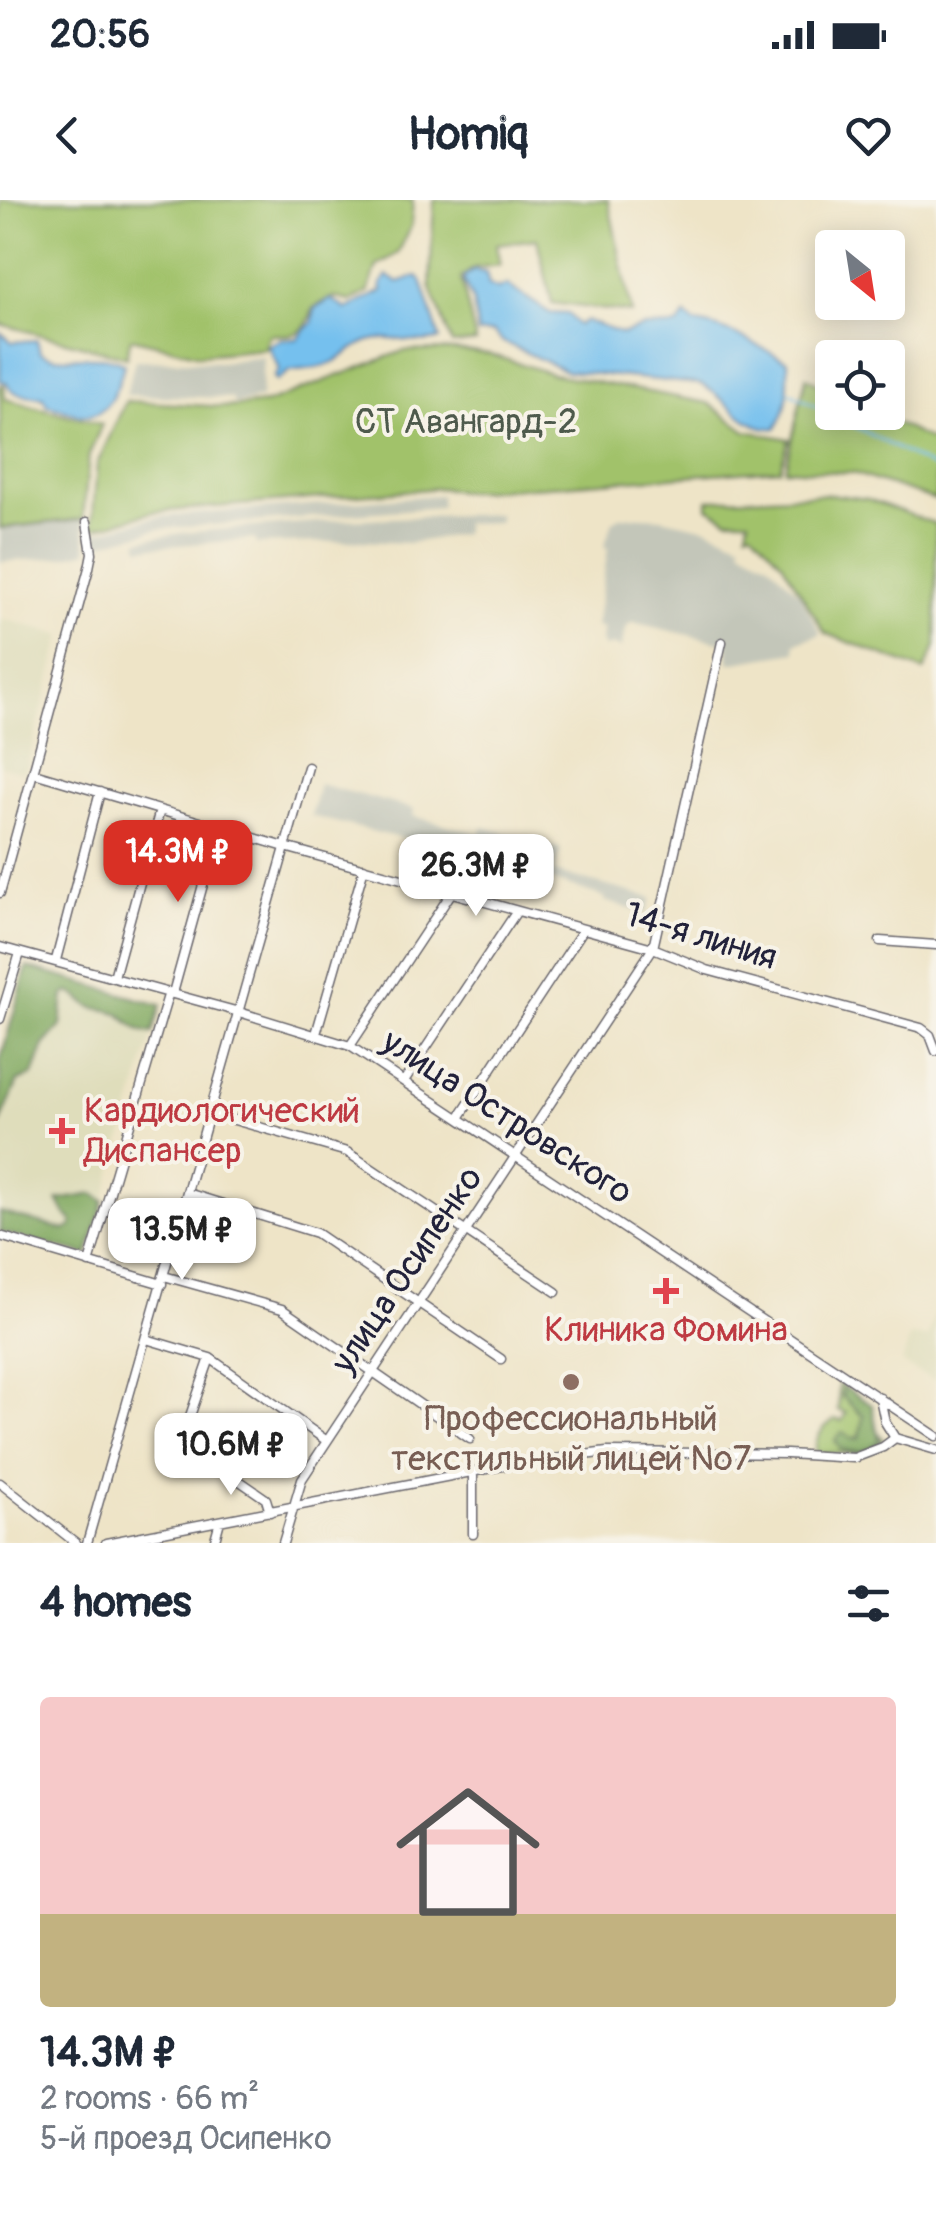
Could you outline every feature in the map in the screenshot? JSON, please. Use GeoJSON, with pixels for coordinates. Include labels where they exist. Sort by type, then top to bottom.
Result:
{"type":"FeatureCollection","features":[{"type":"Feature","properties":{"kind":"street"},"geometry":{"type":"LineString","coordinates":[[0,893],[92,552],[87,522]]}},
{"type":"Feature","properties":{"kind":"street","name":"улица Осипенко"},"geometry":{"type":"LineString","coordinates":[[283,1543],[302,1479],[653,948],[722,642]]}},
{"type":"Feature","properties":{"kind":"street"},"geometry":{"type":"LineString","coordinates":[[88,1543],[308,766]]}},
{"type":"Feature","properties":{"kind":"street","name":"14-я линия"},"geometry":{"type":"LineString","coordinates":[[34,773],[653,948],[707,970],[921,1028],[930,1035],[936,1051]]}},
{"type":"Feature","properties":{"kind":"street"},"geometry":{"type":"LineString","coordinates":[[56,960],[100,792]]}},
{"type":"Feature","properties":{"kind":"street"},"geometry":{"type":"LineString","coordinates":[[114,977],[160,810]]}},
{"type":"Feature","properties":{"kind":"street"},"geometry":{"type":"LineString","coordinates":[[90,1262],[219,827]]}},
{"type":"Feature","properties":{"kind":"street"},"geometry":{"type":"LineString","coordinates":[[316,1034],[364,868]]}},
{"type":"Feature","properties":{"kind":"street"},"geometry":{"type":"LineString","coordinates":[[350,1046],[452,892]]}},
{"type":"Feature","properties":{"kind":"street"},"geometry":{"type":"LineString","coordinates":[[404,1081],[518,912]]}},
{"type":"Feature","properties":{"kind":"street"},"geometry":{"type":"LineString","coordinates":[[459,1118],[583,930]]}},
{"type":"Feature","properties":{"kind":"street"},"geometry":{"type":"LineString","coordinates":[[880,941],[936,946]]}},
{"type":"Feature","properties":{"kind":"street","name":"улица Островского"},"geometry":{"type":"LineString","coordinates":[[0,946],[350,1046],[936,1436]]}},
{"type":"Feature","properties":{"kind":"street"},"geometry":{"type":"LineString","coordinates":[[0,1019],[20,953]]}},
{"type":"Feature","properties":{"kind":"street"},"geometry":{"type":"LineString","coordinates":[[210,1113],[347,1152],[556,1292]]}},
{"type":"Feature","properties":{"kind":"street"},"geometry":{"type":"LineString","coordinates":[[187,1194],[316,1232],[501,1359]]}},
{"type":"Feature","properties":{"kind":"street"},"geometry":{"type":"LineString","coordinates":[[0,1236],[282,1309],[470,1439]]}},
{"type":"Feature","properties":{"kind":"street"},"geometry":{"type":"LineString","coordinates":[[146,1339],[210,1358],[326,1441]]}},
{"type":"Feature","properties":{"kind":"street"},"geometry":{"type":"LineString","coordinates":[[210,1358],[189,1419],[202,1438],[198,1442],[218,1466],[266,1500],[270,1512]]}},
{"type":"Feature","properties":{"kind":"street"},"geometry":{"type":"LineString","coordinates":[[880,1398],[885,1422],[895,1438],[936,1450]]}},
{"type":"Feature","properties":{"kind":"street"},"geometry":{"type":"LineString","coordinates":[[106,1543],[152,1538],[474,1472],[608,1452],[854,1458],[883,1448],[895,1438]]}},
{"type":"Feature","properties":{"kind":"street"},"geometry":{"type":"LineString","coordinates":[[473,1534],[474,1472]]}},
{"type":"Feature","properties":{"kind":"street"},"geometry":{"type":"LineString","coordinates":[[0,1484],[76,1543]]}},
{"type":"Feature","properties":{"kind":"street"},"geometry":{"type":"LineString","coordinates":[[214,1543],[220,1521]]}},
{"type":"Feature","properties":{"kind":"shaded area"},"geometry":{"type":"Polygon","coordinates":[[[263,357],[261,398],[234,404],[232,398],[126,395],[135,360],[220,362],[263,357]]]}},
{"type":"Feature","properties":{"kind":"shaded area"},"geometry":{"type":"Polygon","coordinates":[[[441,495],[441,507],[158,529],[95,545],[94,533],[157,517],[441,495]]]}},
{"type":"Feature","properties":{"kind":"shaded area"},"geometry":{"type":"Polygon","coordinates":[[[499,514],[499,522],[464,523],[463,534],[410,543],[256,544],[255,539],[140,548],[138,540],[341,520],[499,514]]]}},
{"type":"Feature","properties":{"kind":"shaded area"},"geometry":{"type":"Polygon","coordinates":[[[622,516],[661,518],[707,528],[742,543],[741,548],[769,563],[799,593],[821,634],[795,643],[796,652],[729,663],[728,644],[632,622],[627,626],[621,648],[606,648],[601,642],[603,628],[596,627],[608,548],[604,547],[613,521],[622,516]]]}},
{"type":"Feature","properties":{"kind":"shaded area"},"geometry":{"type":"Polygon","coordinates":[[[83,519],[87,551],[0,562],[0,528],[83,519]]]}},
{"type":"Feature","properties":{"kind":"shaded area"},"geometry":{"type":"Polygon","coordinates":[[[0,618],[62,635],[25,773],[0,766],[0,618]]]}},
{"type":"Feature","properties":{"kind":"shaded area"},"geometry":{"type":"Polygon","coordinates":[[[319,784],[414,809],[413,816],[480,834],[483,827],[561,849],[554,872],[652,898],[646,914],[605,901],[605,897],[479,858],[311,816],[319,784]]]}},
{"type":"Feature","properties":{"kind":"shaded area","name":"Кардиологический Диспансер"},"geometry":{"type":"Polygon","coordinates":[[[27,967],[161,1005],[88,1255],[0,1232],[0,1061],[27,967]]]}},
{"type":"Feature","properties":{"kind":"shaded area"},"geometry":{"type":"Polygon","coordinates":[[[934,1316],[936,1381],[902,1364],[910,1336],[928,1338],[934,1316]]]}},
{"type":"Feature","properties":{"kind":"green space"},"geometry":{"type":"Polygon","coordinates":[[[0,200],[413,200],[411,227],[398,253],[377,266],[368,292],[350,301],[333,297],[313,308],[307,324],[298,332],[269,335],[265,349],[200,355],[131,338],[126,357],[0,324],[0,200]]]}},
{"type":"Feature","properties":{"kind":"green space"},"geometry":{"type":"Polygon","coordinates":[[[434,200],[608,200],[632,313],[552,303],[537,239],[496,244],[500,265],[474,268],[461,278],[476,342],[452,344],[430,286],[434,200]]]}},
{"type":"Feature","properties":{"kind":"green space","name":"СТ Авангард-2"},"geometry":{"type":"Polygon","coordinates":[[[403,351],[489,354],[553,374],[708,403],[746,431],[789,439],[780,469],[463,492],[441,488],[153,512],[92,529],[97,464],[126,401],[227,407],[267,403],[403,351]]]}},
{"type":"Feature","properties":{"kind":"green space"},"geometry":{"type":"Polygon","coordinates":[[[806,377],[815,382],[815,430],[905,428],[936,443],[936,500],[853,473],[785,469],[806,377]]]}},
{"type":"Feature","properties":{"kind":"green space"},"geometry":{"type":"Polygon","coordinates":[[[4,385],[5,399],[102,424],[89,455],[83,519],[0,528],[0,386],[4,385]]]}},
{"type":"Feature","properties":{"kind":"green space"},"geometry":{"type":"Polygon","coordinates":[[[828,494],[868,499],[936,524],[936,646],[924,671],[825,633],[782,562],[752,530],[747,531],[749,519],[728,519],[708,507],[708,500],[828,494]]]}},
{"type":"Feature","properties":{"kind":"green space"},"geometry":{"type":"Polygon","coordinates":[[[27,967],[161,1005],[153,1033],[138,1029],[115,1012],[92,1007],[72,993],[64,995],[61,1026],[44,1045],[33,1075],[18,1081],[0,1124],[0,1061],[27,967]]]}},
{"type":"Feature","properties":{"kind":"green space"},"geometry":{"type":"Polygon","coordinates":[[[94,1194],[104,1201],[88,1255],[0,1232],[0,1212],[65,1230],[72,1226],[72,1220],[58,1200],[94,1194]]]}},
{"type":"Feature","properties":{"kind":"green space"},"geometry":{"type":"Polygon","coordinates":[[[839,1384],[844,1387],[842,1396],[863,1416],[860,1437],[835,1440],[879,1440],[878,1433],[883,1439],[879,1446],[855,1454],[816,1452],[823,1429],[835,1419],[842,1421],[846,1413],[838,1410],[839,1384]]]}},
{"type":"Feature","properties":{"kind":"green space"},"geometry":{"type":"Polygon","coordinates":[[[844,1387],[872,1405],[879,1440],[866,1450],[840,1449],[835,1440],[842,1432],[860,1438],[863,1416],[842,1396],[844,1387]]]}},
{"type":"Feature","properties":{"kind":"water"},"geometry":{"type":"Polygon","coordinates":[[[475,270],[486,273],[489,285],[498,289],[507,285],[550,313],[568,314],[578,325],[586,321],[623,334],[644,327],[677,326],[686,315],[694,323],[742,338],[788,361],[787,396],[781,420],[776,428],[754,424],[700,384],[566,371],[503,342],[493,332],[478,333],[473,302],[464,282],[465,276],[475,270]]]}},
{"type":"Feature","properties":{"kind":"water"},"geometry":{"type":"Polygon","coordinates":[[[387,276],[398,282],[417,276],[421,280],[440,339],[369,341],[329,364],[289,371],[277,381],[274,377],[279,369],[268,346],[281,339],[297,339],[312,323],[315,309],[331,299],[346,309],[382,291],[387,276]]]}},
{"type":"Feature","properties":{"kind":"water"},"geometry":{"type":"Polygon","coordinates":[[[0,332],[12,342],[37,340],[40,352],[50,356],[103,357],[124,364],[111,400],[98,412],[79,415],[47,405],[43,397],[13,391],[0,381],[0,332]]]}},
{"type":"Feature","properties":{"kind":"waterway"},"geometry":{"type":"LineString","coordinates":[[789,392],[936,469]]}},
{"type":"Feature","properties":{"kind":"place","name":"Кардиологический Диспансер"},"geometry":{"type":"Point","coordinates":[62,1131]}},
{"type":"Feature","properties":{"kind":"place","name":"Клиника Фомина"},"geometry":{"type":"Point","coordinates":[666,1291]}},
{"type":"Feature","properties":{"kind":"place","name":"Профессиональный текстильный лицей №7"},"geometry":{"type":"Point","coordinates":[571,1382]}}]}
